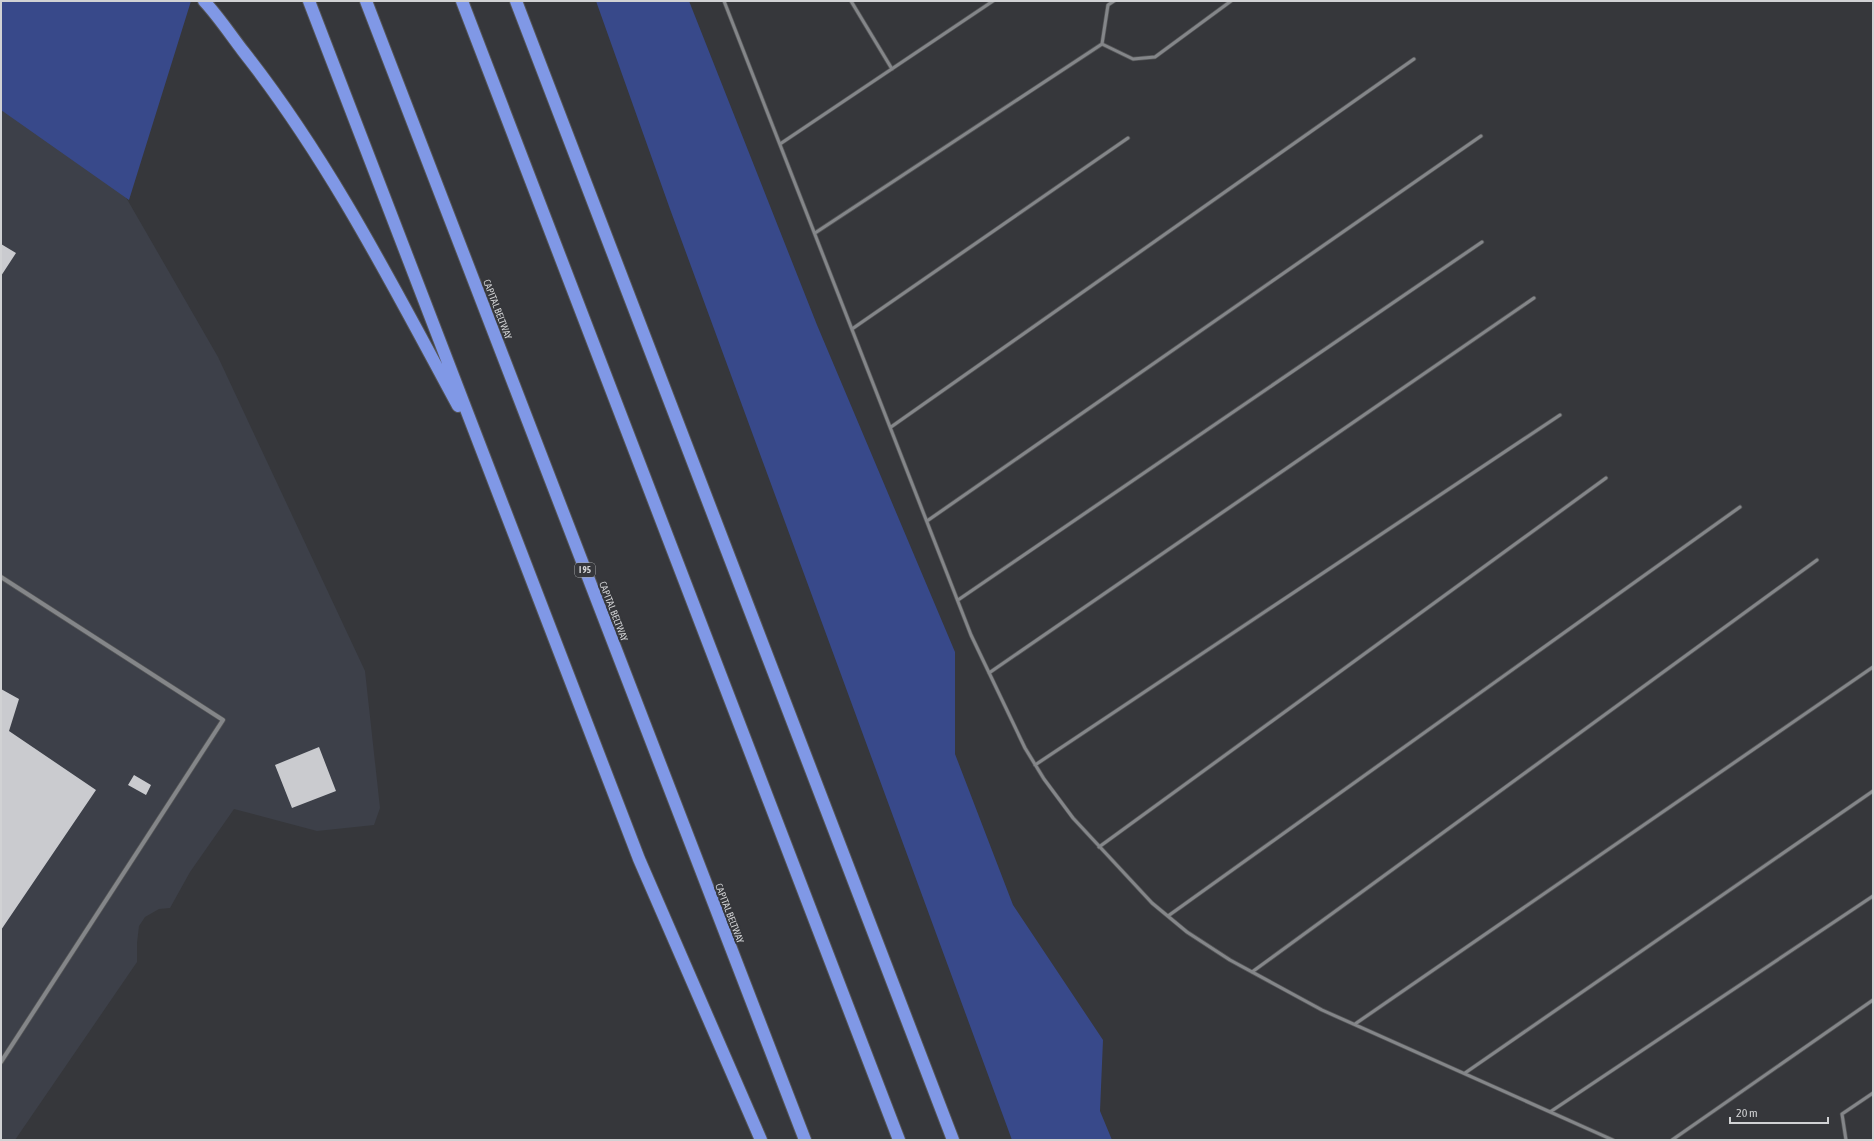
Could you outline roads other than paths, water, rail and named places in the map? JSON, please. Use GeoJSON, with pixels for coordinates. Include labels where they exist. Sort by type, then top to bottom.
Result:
{"type":"FeatureCollection","features":[{"type":"Feature","properties":{"kind":"highway"},"geometry":{"type":"LineString","coordinates":[[204,1],[274,90],[329,172],[481,449]]}},
{"type":"Feature","properties":{"kind":"highway"},"geometry":{"type":"LineString","coordinates":[[309,1],[640,859],[760,1140]]}},
{"type":"Feature","properties":{"kind":"highway","name":"CAPITAL BELTWAY"},"geometry":{"type":"LineString","coordinates":[[366,1],[805,1140]]}},
{"type":"Feature","properties":{"kind":"highway"},"geometry":{"type":"LineString","coordinates":[[462,1],[899,1140]]}},
{"type":"Feature","properties":{"kind":"highway"},"geometry":{"type":"LineString","coordinates":[[516,1],[953,1140]]}},
{"type":"Feature","properties":{"kind":"highway"},"geometry":{"type":"LineString","coordinates":[[524,1],[540,63]]}},
{"type":"Feature","properties":{"kind":"street"},"geometry":{"type":"LineString","coordinates":[[1,577],[223,720],[1,1062]]}},
{"type":"Feature","properties":{"kind":"lane"},"geometry":{"type":"LineString","coordinates":[[724,1],[958,600],[989,673],[1025,748],[1044,779],[1074,818],[1152,903],[1187,932],[1230,960],[1322,1010],[1613,1140]]}},
{"type":"Feature","properties":{"kind":"lane"},"geometry":{"type":"LineString","coordinates":[[851,1],[892,69]]}},
{"type":"Feature","properties":{"kind":"lane"},"geometry":{"type":"LineString","coordinates":[[780,144],[993,1]]}},
{"type":"Feature","properties":{"kind":"lane"},"geometry":{"type":"LineString","coordinates":[[815,233],[1102,44],[1108,5],[1114,1]]}},
{"type":"Feature","properties":{"kind":"lane"},"geometry":{"type":"LineString","coordinates":[[1102,44],[1133,59],[1155,57],[1231,1]]}},
{"type":"Feature","properties":{"kind":"lane"},"geometry":{"type":"LineString","coordinates":[[890,427],[1414,59]]}},
{"type":"Feature","properties":{"kind":"lane"},"geometry":{"type":"LineString","coordinates":[[927,521],[1481,136]]}},
{"type":"Feature","properties":{"kind":"lane"},"geometry":{"type":"LineString","coordinates":[[852,329],[1128,138]]}},
{"type":"Feature","properties":{"kind":"lane"},"geometry":{"type":"LineString","coordinates":[[958,600],[1482,242]]}},
{"type":"Feature","properties":{"kind":"lane"},"geometry":{"type":"LineString","coordinates":[[989,673],[1534,298]]}},
{"type":"Feature","properties":{"kind":"lane"},"geometry":{"type":"LineString","coordinates":[[1035,765],[1560,415]]}},
{"type":"Feature","properties":{"kind":"lane"},"geometry":{"type":"LineString","coordinates":[[1100,847],[1606,478]]}},
{"type":"Feature","properties":{"kind":"lane"},"geometry":{"type":"LineString","coordinates":[[1168,916],[1740,507]]}},
{"type":"Feature","properties":{"kind":"lane"},"geometry":{"type":"LineString","coordinates":[[1252,972],[1817,560]]}},
{"type":"Feature","properties":{"kind":"lane"},"geometry":{"type":"LineString","coordinates":[[1355,1024],[1873,667]]}},
{"type":"Feature","properties":{"kind":"lane"},"geometry":{"type":"LineString","coordinates":[[1465,1073],[1873,791]]}},
{"type":"Feature","properties":{"kind":"lane"},"geometry":{"type":"LineString","coordinates":[[1550,1112],[1873,896]]}},
{"type":"Feature","properties":{"kind":"lane"},"geometry":{"type":"LineString","coordinates":[[1672,1140],[1873,1000]]}},
{"type":"Feature","properties":{"kind":"lane"},"geometry":{"type":"LineString","coordinates":[[1846,1140],[1842,1114],[1873,1093]]}}]}
